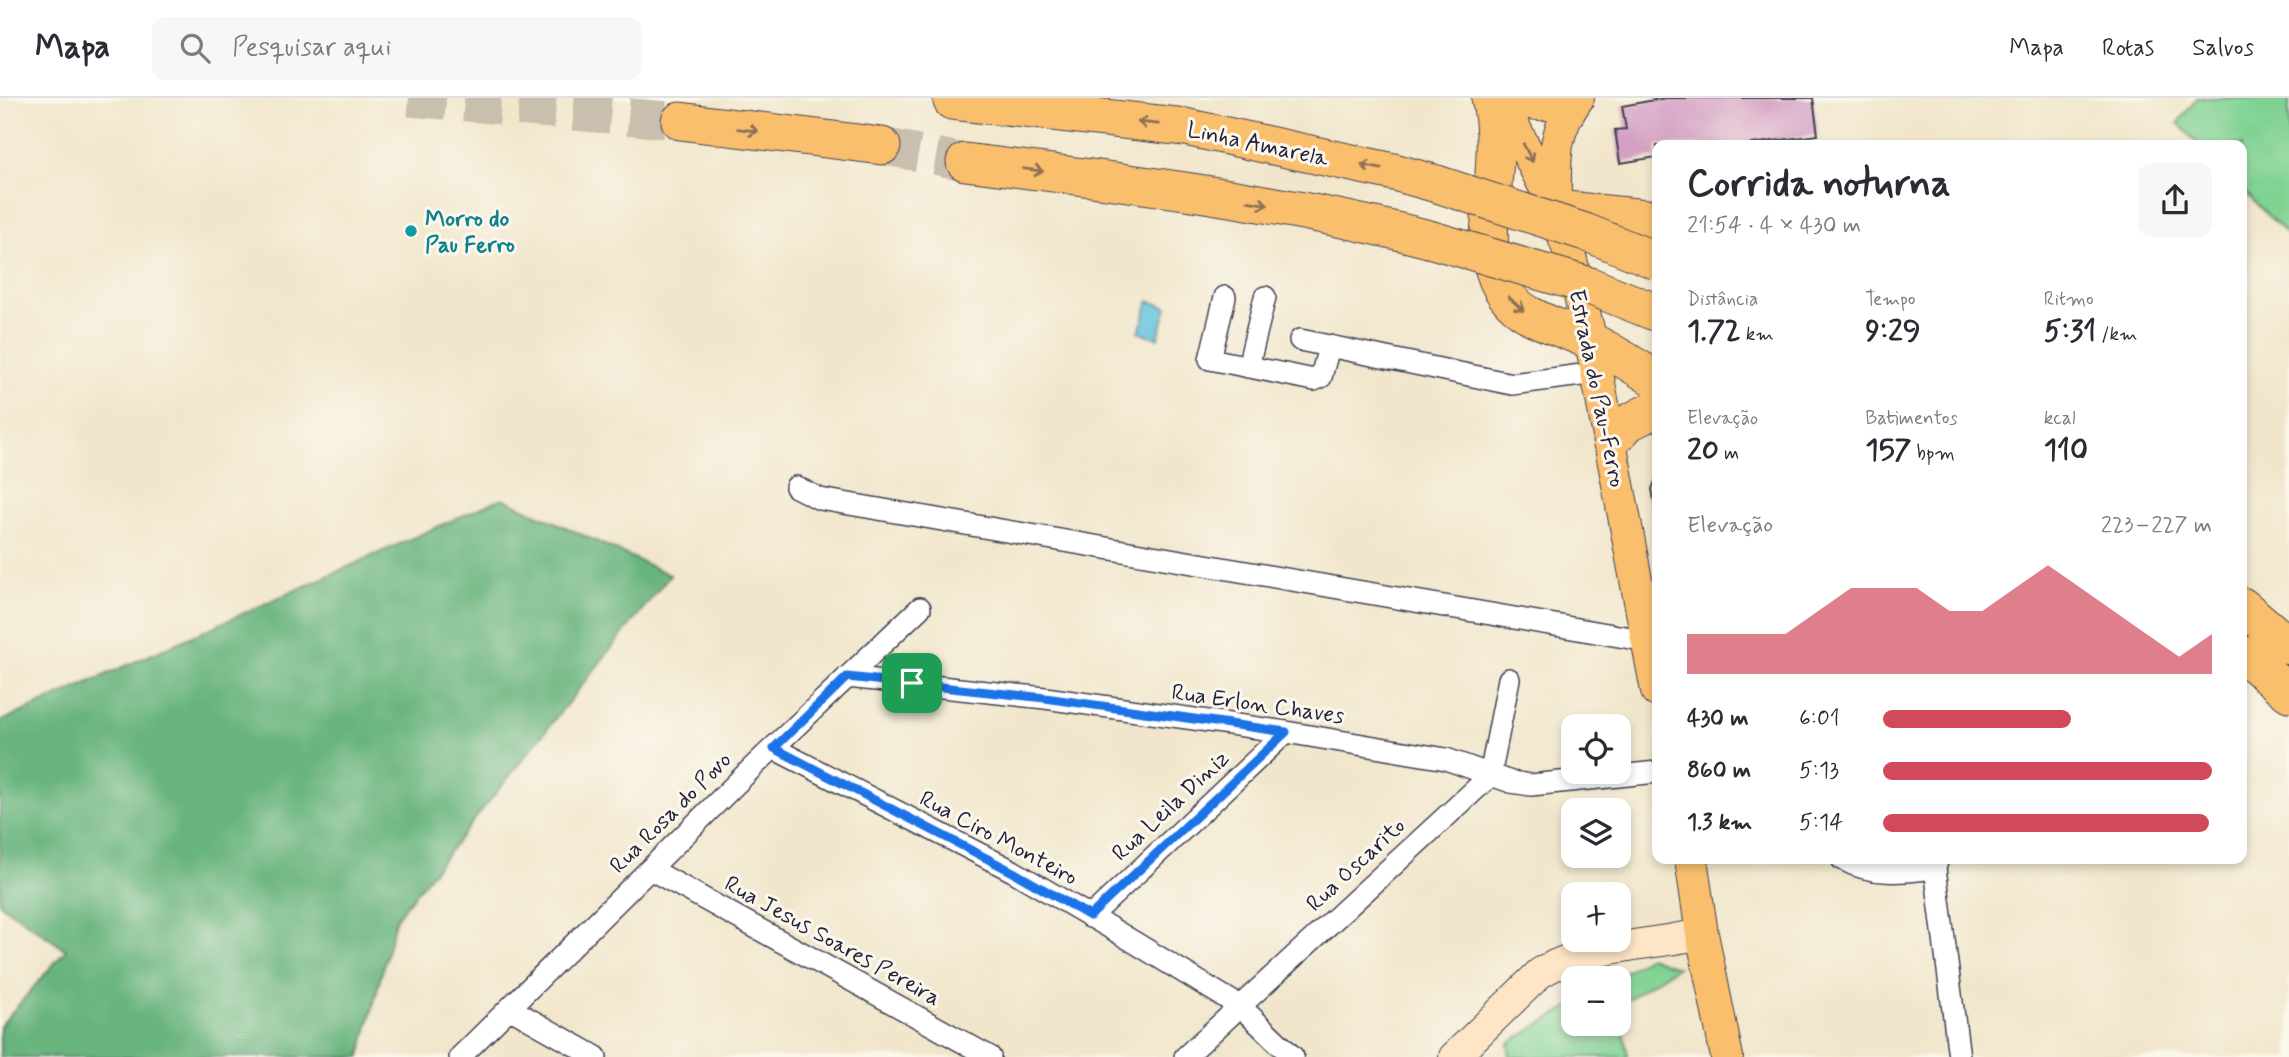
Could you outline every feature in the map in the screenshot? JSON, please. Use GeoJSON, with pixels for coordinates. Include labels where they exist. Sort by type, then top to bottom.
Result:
{"type":"FeatureCollection","features":[{"type":"Feature","properties":{"kind":"highway"},"geometry":{"type":"LineString","coordinates":[[1490,98],[1497,137],[1489,232],[1490,263],[1499,285],[1510,300],[1527,314],[1594,357],[1652,378]]}},
{"type":"Feature","properties":{"kind":"highway","name":"Linha Amarela"},"geometry":{"type":"LineString","coordinates":[[952,101],[1185,127],[1394,172],[1585,232],[1652,259]]}},
{"type":"Feature","properties":{"kind":"highway"},"geometry":{"type":"LineString","coordinates":[[680,121],[882,146]]}},
{"type":"Feature","properties":{"kind":"highway"},"geometry":{"type":"LineString","coordinates":[[965,162],[1166,187],[1324,214],[1429,239],[1590,286],[1652,311]]}},
{"type":"Feature","properties":{"kind":"highway"},"geometry":{"type":"LineString","coordinates":[[1555,209],[1652,219]]}},
{"type":"Feature","properties":{"kind":"highway"},"geometry":{"type":"LineString","coordinates":[[1611,441],[1628,423],[1652,411]]}},
{"type":"Feature","properties":{"kind":"highway"},"geometry":{"type":"LineString","coordinates":[[2247,610],[2289,646]]}},
{"type":"Feature","properties":{"kind":"highway"},"geometry":{"type":"LineString","coordinates":[[2247,658],[2289,693]]}},
{"type":"Feature","properties":{"kind":"main road","name":"Estrada do Pau-Ferro"},"geometry":{"type":"LineString","coordinates":[[1499,98],[1555,209],[1568,248],[1594,357],[1652,661]]}},
{"type":"Feature","properties":{"kind":"main road"},"geometry":{"type":"LineString","coordinates":[[1518,98],[1541,105],[1577,98]]}},
{"type":"Feature","properties":{"kind":"main road"},"geometry":{"type":"LineString","coordinates":[[1555,209],[1555,156],[1560,130],[1565,116],[1577,98]]}},
{"type":"Feature","properties":{"kind":"main road"},"geometry":{"type":"LineString","coordinates":[[1691,864],[1727,1057]]}},
{"type":"Feature","properties":{"kind":"street"},"geometry":{"type":"LineString","coordinates":[[1248,367],[1265,297]]}},
{"type":"Feature","properties":{"kind":"street"},"geometry":{"type":"LineString","coordinates":[[1225,298],[1210,359],[1318,379],[1323,373],[1329,346]]}},
{"type":"Feature","properties":{"kind":"street"},"geometry":{"type":"LineString","coordinates":[[1300,340],[1512,384],[1594,357]]}},
{"type":"Feature","properties":{"kind":"street"},"geometry":{"type":"LineString","coordinates":[[796,487],[820,499],[1648,641]]}},
{"type":"Feature","properties":{"kind":"street","name":"Rua Rosa do Povo"},"geometry":{"type":"LineString","coordinates":[[460,1057],[920,608]]}},
{"type":"Feature","properties":{"kind":"street","name":"Rua Erlon Chaves"},"geometry":{"type":"LineString","coordinates":[[847,677],[1045,698],[1286,732],[1446,759],[1490,776],[1531,785],[1652,773]]}},
{"type":"Feature","properties":{"kind":"street"},"geometry":{"type":"LineString","coordinates":[[1490,776],[1509,679]]}},
{"type":"Feature","properties":{"kind":"street","name":"Rua Leila Diniz"},"geometry":{"type":"LineString","coordinates":[[1090,916],[1286,732]]}},
{"type":"Feature","properties":{"kind":"street","name":"Rua Ciro Monteiro"},"geometry":{"type":"LineString","coordinates":[[774,748],[1013,872],[1090,916],[1241,1007],[1293,1057]]}},
{"type":"Feature","properties":{"kind":"street","name":"Rua Oscarito"},"geometry":{"type":"LineString","coordinates":[[1185,1057],[1490,776]]}},
{"type":"Feature","properties":{"kind":"street"},"geometry":{"type":"LineString","coordinates":[[1850,864],[1876,871],[1907,872],[1937,864],[1959,1057]]}},
{"type":"Feature","properties":{"kind":"street","name":"Rua Jesus Soares Pereira"},"geometry":{"type":"LineString","coordinates":[[650,869],[990,1057]]}},
{"type":"Feature","properties":{"kind":"street"},"geometry":{"type":"LineString","coordinates":[[1454,1057],[1540,973],[1552,965],[1576,956],[1702,934]]}},
{"type":"Feature","properties":{"kind":"street"},"geometry":{"type":"LineString","coordinates":[[511,1009],[596,1057]]}},
{"type":"Feature","properties":{"kind":"green space"},"geometry":{"type":"Polygon","coordinates":[[[2197,98],[2289,98],[2289,237],[2247,194],[2247,140],[2194,140],[2178,123],[2197,98]]]}},
{"type":"Feature","properties":{"kind":"green space"},"geometry":{"type":"Polygon","coordinates":[[[502,498],[670,575],[396,918],[360,1057],[0,1057],[0,1026],[66,950],[0,904],[0,722],[502,498]]]}},
{"type":"Feature","properties":{"kind":"green space"},"geometry":{"type":"Polygon","coordinates":[[[1649,957],[1677,967],[1631,997],[1631,968],[1649,957]]]}},
{"type":"Feature","properties":{"kind":"green space"},"geometry":{"type":"Polygon","coordinates":[[[1561,1011],[1561,1036],[1624,1036],[1628,1057],[1510,1057],[1508,1044],[1561,1011]]]}},
{"type":"Feature","properties":{"kind":"water"},"geometry":{"type":"Polygon","coordinates":[[[1149,301],[1167,307],[1158,338],[1139,332],[1149,301]]]}},
{"type":"Feature","properties":{"kind":"building"},"geometry":{"type":"Polygon","coordinates":[[[1665,98],[1813,98],[1818,135],[1782,140],[1652,140],[1652,158],[1620,163],[1615,130],[1626,129],[1622,106],[1665,98]]]}},
{"type":"Feature","properties":{"kind":"tunnel"},"geometry":{"type":"LineString","coordinates":[[409,98],[680,121]]}},
{"type":"Feature","properties":{"kind":"tunnel"},"geometry":{"type":"LineString","coordinates":[[882,146],[965,162]]}},
{"type":"Feature","properties":{"kind":"place","name":"Morro do Pau Ferro"},"geometry":{"type":"Point","coordinates":[411,231]}},
{"type":"Feature","properties":{"kind":"route"},"geometry":{"type":"LineString","coordinates":[[847,677],[912,683],[1045,698],[1286,732],[1090,916],[1013,872],[774,748],[847,677]]}}]}
